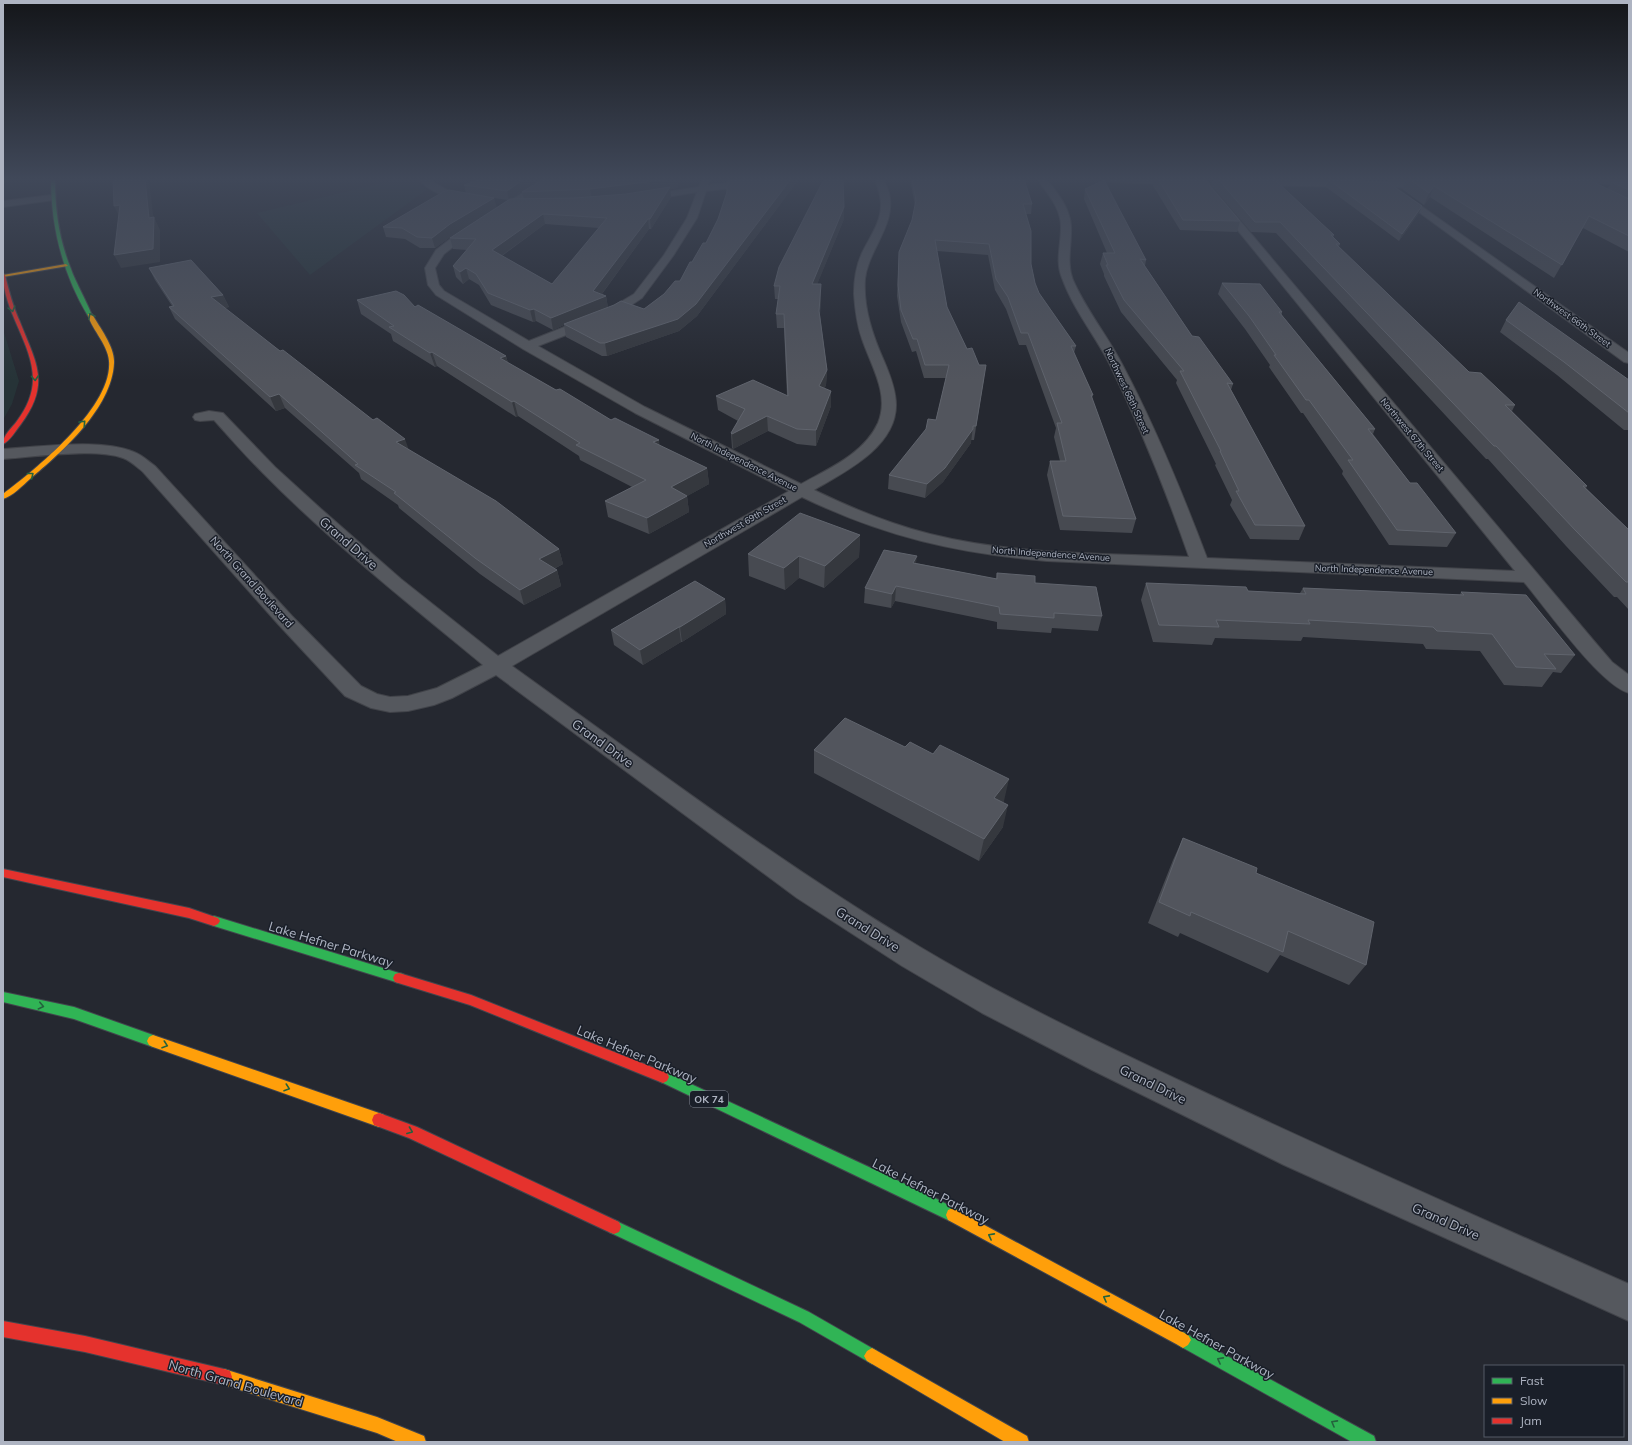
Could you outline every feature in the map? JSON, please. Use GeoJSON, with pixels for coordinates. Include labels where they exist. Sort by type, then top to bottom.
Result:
{"type":"FeatureCollection","features":[{"type":"Feature","properties":{"kind":"main road"},"geometry":{"type":"LineString","coordinates":[[3,497],[39,468],[86,420],[99,402],[108,382],[112,365],[109,351],[74,285],[61,246]]}},
{"type":"Feature","properties":{"kind":"main road"},"geometry":{"type":"LineString","coordinates":[[3,442],[16,427],[32,399],[36,379],[32,363],[14,316],[3,275],[66,265]]}},
{"type":"Feature","properties":{"kind":"main road","name":"Lake Hefner Parkway"},"geometry":{"type":"LineString","coordinates":[[3,873],[189,913],[463,998],[669,1080],[926,1201],[1248,1375],[1368,1442]]}},
{"type":"Feature","properties":{"kind":"main road"},"geometry":{"type":"LineString","coordinates":[[3,997],[74,1013],[412,1132],[804,1317],[1021,1442]]}},
{"type":"Feature","properties":{"kind":"main road","name":"North Grand Boulevard"},"geometry":{"type":"LineString","coordinates":[[3,1329],[84,1344],[211,1373],[377,1425],[418,1442]]}},
{"type":"Feature","properties":{"kind":"street","name":"North Independence Avenue"},"geometry":{"type":"LineString","coordinates":[[447,246],[440,252],[430,268],[434,285],[440,292],[527,346],[640,409],[800,490],[870,522],[912,535],[956,545],[999,552],[1047,556],[1530,577]]}},
{"type":"Feature","properties":{"kind":"street"},"geometry":{"type":"LineString","coordinates":[[527,346],[610,313],[638,296],[674,246]]}},
{"type":"Feature","properties":{"kind":"street","name":"Northwest 69th Street"},"geometry":{"type":"LineString","coordinates":[[497,666],[849,463],[868,448],[878,436],[888,414],[889,404],[885,383],[868,337],[861,307],[860,279],[862,266],[870,246]]}},
{"type":"Feature","properties":{"kind":"street","name":"Northwest 68th Street"},"geometry":{"type":"LineString","coordinates":[[1065,246],[1064,260],[1066,276],[1077,300],[1102,338],[1124,380],[1176,498],[1200,562]]}},
{"type":"Feature","properties":{"kind":"street","name":"Northwest 67th Street"},"geometry":{"type":"LineString","coordinates":[[1256,246],[1605,667],[1629,686]]}},
{"type":"Feature","properties":{"kind":"street","name":"Northwest 66th Street"},"geometry":{"type":"LineString","coordinates":[[1473,246],[1629,359]]}},
{"type":"Feature","properties":{"kind":"street","name":"Grand Drive"},"geometry":{"type":"LineString","coordinates":[[200,417],[218,416],[269,470],[314,512],[394,583],[497,666],[806,890],[912,957],[992,1003],[1103,1060],[1296,1153],[1629,1303]]}},
{"type":"Feature","properties":{"kind":"street","name":"North Grand Boulevard"},"geometry":{"type":"LineString","coordinates":[[3,454],[56,451],[113,452],[127,454],[136,458],[149,469],[285,620],[353,691],[365,699],[383,704],[420,702],[440,695],[497,666]]}},
{"type":"Feature","properties":{"kind":"shaded area"},"geometry":{"type":"Polygon","coordinates":[[[286,246],[349,246],[310,275],[286,246]]]}},
{"type":"Feature","properties":{"kind":"shaded area"},"geometry":{"type":"Polygon","coordinates":[[[3,329],[19,381],[12,404],[3,420],[3,329]]]}},
{"type":"Feature","properties":{"kind":"building"},"geometry":{"type":"Polygon","coordinates":[[[115,246],[153,246],[153,249],[114,255],[115,246]]]}},
{"type":"Feature","properties":{"kind":"building"},"geometry":{"type":"Polygon","coordinates":[[[470,246],[497,246],[492,250],[552,284],[583,246],[627,246],[593,291],[606,296],[551,318],[534,309],[530,310],[488,293],[476,274],[466,268],[460,272],[453,266],[470,246]]]}},
{"type":"Feature","properties":{"kind":"building"},"geometry":{"type":"Polygon","coordinates":[[[701,246],[740,246],[696,304],[678,319],[605,343],[600,343],[564,324],[621,301],[644,309],[664,294],[675,281],[680,281],[690,262],[692,262],[701,246]]]}},
{"type":"Feature","properties":{"kind":"building"},"geometry":{"type":"Polygon","coordinates":[[[790,246],[828,246],[812,284],[821,284],[819,311],[827,370],[819,386],[831,391],[816,430],[797,429],[767,416],[732,434],[731,433],[745,409],[716,396],[753,380],[788,396],[784,314],[776,314],[780,286],[774,286],[779,267],[790,246]]]}},
{"type":"Feature","properties":{"kind":"building"},"geometry":{"type":"Polygon","coordinates":[[[901,246],[936,246],[947,307],[967,349],[972,348],[979,365],[986,365],[976,426],[973,426],[973,429],[945,468],[927,484],[889,475],[926,429],[928,419],[936,420],[949,365],[925,365],[917,339],[913,339],[901,310],[898,285],[899,252],[901,246]]]}},
{"type":"Feature","properties":{"kind":"building"},"geometry":{"type":"Polygon","coordinates":[[[989,246],[1031,246],[1031,264],[1035,283],[1039,293],[1076,346],[1071,346],[1093,395],[1091,395],[1136,519],[1063,516],[1050,461],[1066,461],[1057,423],[1062,423],[1028,333],[1021,333],[1008,297],[996,279],[989,246]]]}},
{"type":"Feature","properties":{"kind":"building"},"geometry":{"type":"Polygon","coordinates":[[[1112,246],[1139,246],[1146,260],[1140,259],[1192,336],[1199,337],[1233,384],[1227,383],[1305,526],[1255,525],[1236,491],[1239,491],[1221,451],[1180,371],[1184,371],[1124,300],[1106,265],[1108,265],[1103,253],[1115,253],[1112,246]]]}},
{"type":"Feature","properties":{"kind":"building"},"geometry":{"type":"Polygon","coordinates":[[[1303,246],[1339,246],[1469,372],[1481,373],[1515,405],[1505,405],[1587,486],[1583,486],[1629,530],[1629,582],[1626,582],[1496,446],[1494,446],[1303,246]]]}},
{"type":"Feature","properties":{"kind":"building"},"geometry":{"type":"Polygon","coordinates":[[[1532,246],[1572,246],[1562,265],[1532,246]]]}},
{"type":"Feature","properties":{"kind":"building"},"geometry":{"type":"Polygon","coordinates":[[[191,260],[223,295],[211,297],[280,351],[283,350],[373,420],[377,418],[405,439],[396,442],[496,501],[559,549],[539,559],[557,570],[520,590],[475,558],[394,493],[396,492],[355,465],[358,464],[279,394],[270,397],[169,307],[174,306],[149,268],[191,260]]]}},
{"type":"Feature","properties":{"kind":"building"},"geometry":{"type":"Polygon","coordinates":[[[1222,283],[1260,284],[1282,312],[1279,312],[1375,429],[1368,429],[1410,483],[1417,483],[1456,533],[1397,530],[1348,460],[1353,460],[1309,400],[1306,400],[1274,355],[1276,355],[1249,316],[1222,283]]]}},
{"type":"Feature","properties":{"kind":"building"},"geometry":{"type":"Polygon","coordinates":[[[396,291],[404,295],[415,307],[418,305],[506,356],[500,358],[556,390],[560,389],[611,420],[615,418],[659,440],[653,442],[707,468],[671,487],[687,496],[647,518],[605,501],[646,480],[576,445],[580,443],[514,401],[512,402],[389,327],[394,326],[357,300],[396,291]]]}},
{"type":"Feature","properties":{"kind":"building"},"geometry":{"type":"Polygon","coordinates":[[[1519,302],[1629,380],[1629,413],[1564,362],[1506,320],[1519,302]]]}},
{"type":"Feature","properties":{"kind":"building"},"geometry":{"type":"Polygon","coordinates":[[[800,513],[860,535],[825,566],[799,556],[784,568],[748,554],[800,513]]]}},
{"type":"Feature","properties":{"kind":"building"},"geometry":{"type":"Polygon","coordinates":[[[884,550],[917,556],[913,563],[997,579],[997,573],[1035,576],[1035,583],[1096,587],[1102,616],[1054,613],[1054,618],[1000,614],[999,607],[896,586],[892,594],[865,588],[884,550]]]}},
{"type":"Feature","properties":{"kind":"building"},"geometry":{"type":"Polygon","coordinates":[[[695,581],[725,599],[640,650],[611,630],[695,581]]]}},
{"type":"Feature","properties":{"kind":"building"},"geometry":{"type":"Polygon","coordinates":[[[1146,583],[1246,587],[1248,591],[1306,594],[1303,588],[1464,595],[1461,592],[1526,595],[1575,655],[1544,654],[1556,669],[1516,667],[1492,634],[1437,631],[1433,627],[1308,620],[1310,624],[1216,620],[1219,627],[1159,625],[1146,583]]]}},
{"type":"Feature","properties":{"kind":"building"},"geometry":{"type":"Polygon","coordinates":[[[845,718],[905,747],[910,742],[933,754],[940,745],[1009,779],[994,798],[1008,805],[984,839],[814,750],[845,718]]]}},
{"type":"Feature","properties":{"kind":"building"},"geometry":{"type":"Polygon","coordinates":[[[1183,838],[1257,868],[1256,873],[1374,922],[1366,965],[1288,931],[1283,952],[1191,912],[1190,916],[1159,902],[1183,838]]]}},
{"type":"Feature","properties":{"kind":"traffic: fast"},"geometry":{"type":"LineString","coordinates":[[61,246],[74,283],[90,315]]}},
{"type":"Feature","properties":{"kind":"traffic: fast"},"geometry":{"type":"LineString","coordinates":[[214,921],[399,978]]}},
{"type":"Feature","properties":{"kind":"traffic: fast"},"geometry":{"type":"LineString","coordinates":[[3,997],[74,1013],[153,1041]]}},
{"type":"Feature","properties":{"kind":"traffic: fast"},"geometry":{"type":"LineString","coordinates":[[663,1077],[953,1215]]}},
{"type":"Feature","properties":{"kind":"traffic: fast"},"geometry":{"type":"LineString","coordinates":[[614,1227],[804,1317],[872,1356]]}},
{"type":"Feature","properties":{"kind":"traffic: fast"},"geometry":{"type":"LineString","coordinates":[[1183,1340],[1368,1442]]}},
{"type":"Feature","properties":{"kind":"traffic: slow"},"geometry":{"type":"LineString","coordinates":[[3,276],[66,265]]}},
{"type":"Feature","properties":{"kind":"traffic: slow"},"geometry":{"type":"LineString","coordinates":[[3,497],[53,456],[88,418],[101,399],[110,380],[112,362],[109,350],[90,315]]}},
{"type":"Feature","properties":{"kind":"traffic: slow"},"geometry":{"type":"LineString","coordinates":[[153,1041],[379,1120]]}},
{"type":"Feature","properties":{"kind":"traffic: slow"},"geometry":{"type":"LineString","coordinates":[[953,1215],[1183,1340]]}},
{"type":"Feature","properties":{"kind":"traffic: slow"},"geometry":{"type":"LineString","coordinates":[[872,1356],[1021,1442]]}},
{"type":"Feature","properties":{"kind":"traffic: slow"},"geometry":{"type":"LineString","coordinates":[[224,1377],[377,1425],[418,1442]]}},
{"type":"Feature","properties":{"kind":"traffic: jam"},"geometry":{"type":"LineString","coordinates":[[3,275],[16,319],[32,357],[36,373],[33,398],[25,414],[3,442]]}},
{"type":"Feature","properties":{"kind":"traffic: jam"},"geometry":{"type":"LineString","coordinates":[[3,873],[189,913],[214,921]]}},
{"type":"Feature","properties":{"kind":"traffic: jam"},"geometry":{"type":"LineString","coordinates":[[399,978],[471,1000],[663,1077]]}},
{"type":"Feature","properties":{"kind":"traffic: jam"},"geometry":{"type":"LineString","coordinates":[[379,1120],[412,1132],[614,1227]]}},
{"type":"Feature","properties":{"kind":"traffic: jam"},"geometry":{"type":"LineString","coordinates":[[3,1329],[85,1344],[224,1377]]}}]}
